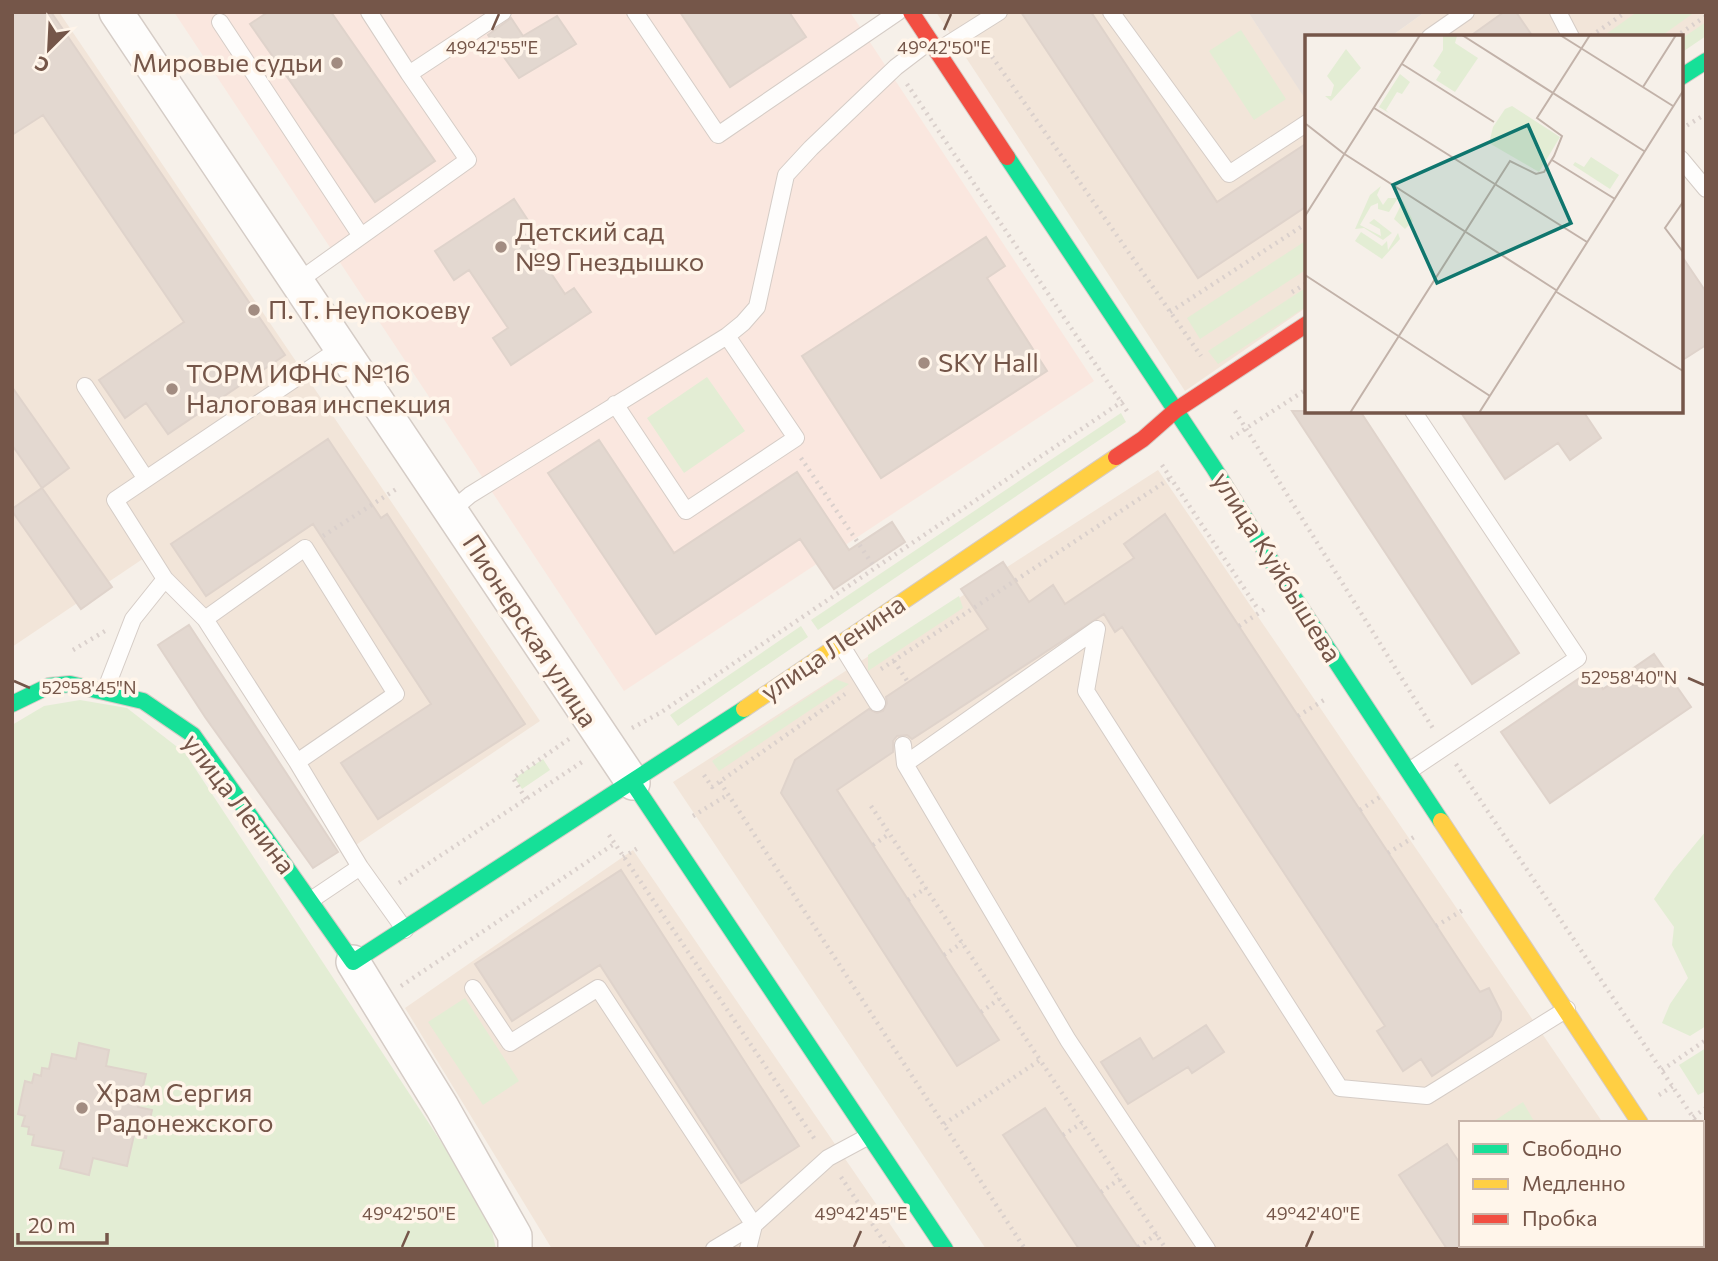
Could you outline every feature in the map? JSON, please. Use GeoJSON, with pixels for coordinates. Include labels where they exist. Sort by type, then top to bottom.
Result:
{"type":"FeatureCollection","features":[{"type":"Feature","properties":{"kind":"street","name":"Пионерская улица"},"geometry":{"type":"LineString","coordinates":[[116,12],[425,471],[591,740],[633,783],[945,1249]]}},
{"type":"Feature","properties":{"kind":"street","name":"улица Куйбышева"},"geometry":{"type":"LineString","coordinates":[[911,12],[1206,455],[1291,593],[1639,1121]]}},
{"type":"Feature","properties":{"kind":"street"},"geometry":{"type":"LineString","coordinates":[[1683,76],[1706,61]]}},
{"type":"Feature","properties":{"kind":"street","name":"улица Ленина"},"geometry":{"type":"LineString","coordinates":[[353,962],[633,783],[1143,439],[1176,410],[1305,325]]}},
{"type":"Feature","properties":{"kind":"street","name":"улица Ленина"},"geometry":{"type":"LineString","coordinates":[[12,704],[49,686],[70,684],[143,701],[193,735],[353,962],[442,1107],[515,1236],[515,1249]]}},
{"type":"Feature","properties":{"kind":"lane"},"geometry":{"type":"LineString","coordinates":[[297,282],[468,160],[369,12]]}},
{"type":"Feature","properties":{"kind":"lane"},"geometry":{"type":"LineString","coordinates":[[409,74],[502,12]]}},
{"type":"Feature","properties":{"kind":"lane"},"geometry":{"type":"LineString","coordinates":[[635,12],[718,135],[898,12]]}},
{"type":"Feature","properties":{"kind":"lane"},"geometry":{"type":"LineString","coordinates":[[451,511],[470,495],[726,336],[757,307],[786,175],[896,67],[933,46],[972,29],[999,12]]}},
{"type":"Feature","properties":{"kind":"lane"},"geometry":{"type":"LineString","coordinates":[[1111,12],[1229,174],[1305,124]]}},
{"type":"Feature","properties":{"kind":"lane"},"geometry":{"type":"LineString","coordinates":[[1433,35],[1466,12]]}},
{"type":"Feature","properties":{"kind":"lane"},"geometry":{"type":"LineString","coordinates":[[1558,12],[1570,35]]}},
{"type":"Feature","properties":{"kind":"lane"},"geometry":{"type":"LineString","coordinates":[[220,22],[361,236]]}},
{"type":"Feature","properties":{"kind":"lane"},"geometry":{"type":"LineString","coordinates":[[1683,161],[1706,189]]}},
{"type":"Feature","properties":{"kind":"lane"},"geometry":{"type":"LineString","coordinates":[[615,404],[687,511],[796,438],[726,336]]}},
{"type":"Feature","properties":{"kind":"lane"},"geometry":{"type":"LineString","coordinates":[[342,347],[115,500],[165,579],[205,619],[297,762],[360,867],[405,930]]}},
{"type":"Feature","properties":{"kind":"lane"},"geometry":{"type":"LineString","coordinates":[[85,386],[146,479]]}},
{"type":"Feature","properties":{"kind":"lane"},"geometry":{"type":"LineString","coordinates":[[1409,771],[1578,659],[1414,413]]}},
{"type":"Feature","properties":{"kind":"lane"},"geometry":{"type":"LineString","coordinates":[[205,619],[305,548],[396,694],[297,762]]}},
{"type":"Feature","properties":{"kind":"lane"},"geometry":{"type":"LineString","coordinates":[[105,691],[134,619],[165,579]]}},
{"type":"Feature","properties":{"kind":"lane"},"geometry":{"type":"LineString","coordinates":[[905,764],[1097,629],[1086,691],[1340,1088],[1427,1096],[1567,1009]]}},
{"type":"Feature","properties":{"kind":"lane"},"geometry":{"type":"LineString","coordinates":[[840,643],[877,703]]}},
{"type":"Feature","properties":{"kind":"lane"},"geometry":{"type":"LineString","coordinates":[[903,745],[905,764],[1068,1040],[1207,1249]]}},
{"type":"Feature","properties":{"kind":"lane"},"geometry":{"type":"LineString","coordinates":[[311,900],[360,867]]}},
{"type":"Feature","properties":{"kind":"lane"},"geometry":{"type":"LineString","coordinates":[[473,988],[510,1043],[598,988],[754,1225],[748,1249]]}},
{"type":"Feature","properties":{"kind":"lane"},"geometry":{"type":"LineString","coordinates":[[714,1249],[754,1225],[828,1158],[869,1136]]}},
{"type":"Feature","properties":{"kind":"path"},"geometry":{"type":"LineString","coordinates":[[1594,35],[1626,12]]}},
{"type":"Feature","properties":{"kind":"path"},"geometry":{"type":"LineString","coordinates":[[1678,35],[1706,16]]}},
{"type":"Feature","properties":{"kind":"path"},"geometry":{"type":"LineString","coordinates":[[972,29],[1217,383]]}},
{"type":"Feature","properties":{"kind":"path"},"geometry":{"type":"LineString","coordinates":[[896,67],[1121,402],[1143,439]]}},
{"type":"Feature","properties":{"kind":"path"},"geometry":{"type":"LineString","coordinates":[[1683,128],[1706,114]]}},
{"type":"Feature","properties":{"kind":"path"},"geometry":{"type":"LineString","coordinates":[[1170,312],[1305,224]]}},
{"type":"Feature","properties":{"kind":"path"},"geometry":{"type":"LineString","coordinates":[[526,799],[513,778],[591,740],[625,731],[660,712],[1198,352]]}},
{"type":"Feature","properties":{"kind":"path"},"geometry":{"type":"LineString","coordinates":[[712,787],[864,681],[1305,390]]}},
{"type":"Feature","properties":{"kind":"path"},"geometry":{"type":"LineString","coordinates":[[790,442],[875,568]]}},
{"type":"Feature","properties":{"kind":"path"},"geometry":{"type":"LineString","coordinates":[[305,548],[425,471]]}},
{"type":"Feature","properties":{"kind":"path"},"geometry":{"type":"LineString","coordinates":[[894,661],[908,682]]}},
{"type":"Feature","properties":{"kind":"path"},"geometry":{"type":"LineString","coordinates":[[381,894],[566,772],[591,740]]}},
{"type":"Feature","properties":{"kind":"path"},"geometry":{"type":"LineString","coordinates":[[566,772],[889,1249]]}},
{"type":"Feature","properties":{"kind":"path"},"geometry":{"type":"LineString","coordinates":[[720,782],[1025,1249]]}},
{"type":"Feature","properties":{"kind":"path"},"geometry":{"type":"LineString","coordinates":[[871,806],[1166,1249]]}},
{"type":"Feature","properties":{"kind":"path"},"geometry":{"type":"LineString","coordinates":[[873,845],[889,834]]}},
{"type":"Feature","properties":{"kind":"path"},"geometry":{"type":"LineString","coordinates":[[390,993],[614,844]]}},
{"type":"Feature","properties":{"kind":"path"},"geometry":{"type":"LineString","coordinates":[[908,900],[926,888]]}},
{"type":"Feature","properties":{"kind":"path"},"geometry":{"type":"LineString","coordinates":[[944,955],[962,943]]}},
{"type":"Feature","properties":{"kind":"path"},"geometry":{"type":"LineString","coordinates":[[981,1012],[999,999]]}},
{"type":"Feature","properties":{"kind":"path"},"geometry":{"type":"LineString","coordinates":[[1662,1070],[1706,1041]]}},
{"type":"Feature","properties":{"kind":"path"},"geometry":{"type":"LineString","coordinates":[[944,1124],[1040,1060]]}},
{"type":"Feature","properties":{"kind":"path"},"geometry":{"type":"LineString","coordinates":[[1693,1117],[1706,1108]]}},
{"type":"Feature","properties":{"kind":"path"},"geometry":{"type":"LineString","coordinates":[[1063,1135],[1082,1123]]}},
{"type":"Feature","properties":{"kind":"path"},"geometry":{"type":"LineString","coordinates":[[1101,1192],[1120,1179]]}},
{"type":"Feature","properties":{"kind":"path"},"geometry":{"type":"LineString","coordinates":[[1138,1247],[1157,1234]]}},
{"type":"Feature","properties":{"kind":"shaded area"},"geometry":{"type":"Polygon","coordinates":[[[12,12],[59,12],[540,721],[356,845],[156,550],[12,647],[12,12]]]}},
{"type":"Feature","properties":{"kind":"shaded area"},"geometry":{"type":"Polygon","coordinates":[[[174,12],[850,12],[1094,381],[624,691],[174,12]]]}},
{"type":"Feature","properties":{"kind":"shaded area"},"geometry":{"type":"Polygon","coordinates":[[[936,12],[1248,12],[1305,96],[1305,308],[1185,391],[936,12]]]}},
{"type":"Feature","properties":{"kind":"shaded area"},"geometry":{"type":"Polygon","coordinates":[[[1248,12],[1425,12],[1393,35],[1305,35],[1304,97],[1248,12]]]}},
{"type":"Feature","properties":{"kind":"shaded area"},"geometry":{"type":"Polygon","coordinates":[[[1425,12],[1706,12],[1706,34],[1683,50],[1683,35],[1393,35],[1425,12]]]}},
{"type":"Feature","properties":{"kind":"shaded area"},"geometry":{"type":"Polygon","coordinates":[[[1158,470],[1602,1121],[1459,1121],[1459,1247],[1689,1249],[986,1249],[673,782],[1158,470]]]}},
{"type":"Feature","properties":{"kind":"shaded area"},"geometry":{"type":"Polygon","coordinates":[[[633,850],[907,1249],[552,1249],[405,1008],[633,850]]]}},
{"type":"Feature","properties":{"kind":"green space"},"geometry":{"type":"Polygon","coordinates":[[[1637,12],[1695,12],[1663,35],[1605,35],[1637,12]]]}},
{"type":"Feature","properties":{"kind":"green space"},"geometry":{"type":"Polygon","coordinates":[[[1706,22],[1706,36],[1683,52],[1683,38],[1706,22]]]}},
{"type":"Feature","properties":{"kind":"green space"},"geometry":{"type":"Polygon","coordinates":[[[1241,30],[1286,99],[1254,120],[1209,51],[1241,30]]]}},
{"type":"Feature","properties":{"kind":"green space"},"geometry":{"type":"Polygon","coordinates":[[[1305,241],[1305,270],[1200,339],[1187,318],[1305,241]]]}},
{"type":"Feature","properties":{"kind":"green space"},"geometry":{"type":"Polygon","coordinates":[[[1305,288],[1305,307],[1218,364],[1208,351],[1305,288]]]}},
{"type":"Feature","properties":{"kind":"green space"},"geometry":{"type":"Polygon","coordinates":[[[707,377],[745,431],[684,473],[647,418],[707,377]]]}},
{"type":"Feature","properties":{"kind":"green space"},"geometry":{"type":"Polygon","coordinates":[[[1121,413],[1126,422],[818,630],[811,620],[1121,413]]]}},
{"type":"Feature","properties":{"kind":"green space"},"geometry":{"type":"Polygon","coordinates":[[[959,596],[963,608],[868,671],[868,655],[959,596]]]}},
{"type":"Feature","properties":{"kind":"green space"},"geometry":{"type":"Polygon","coordinates":[[[801,626],[808,637],[678,726],[670,715],[801,626]]]}},
{"type":"Feature","properties":{"kind":"green space"},"geometry":{"type":"Polygon","coordinates":[[[835,679],[849,684],[719,771],[712,761],[835,679]]]}},
{"type":"Feature","properties":{"kind":"green space"},"geometry":{"type":"Polygon","coordinates":[[[80,700],[127,708],[185,753],[488,1213],[496,1249],[12,1249],[12,725],[44,706],[80,700]]]}},
{"type":"Feature","properties":{"kind":"green space"},"geometry":{"type":"Polygon","coordinates":[[[543,759],[550,770],[522,789],[515,778],[543,759]]]}},
{"type":"Feature","properties":{"kind":"green space"},"geometry":{"type":"Polygon","coordinates":[[[1706,831],[1706,1026],[1690,1036],[1662,1023],[1670,1004],[1688,978],[1672,945],[1674,927],[1654,899],[1706,831]]]}},
{"type":"Feature","properties":{"kind":"green space"},"geometry":{"type":"Polygon","coordinates":[[[465,998],[519,1081],[483,1105],[428,1022],[465,998]]]}},
{"type":"Feature","properties":{"kind":"green space"},"geometry":{"type":"Polygon","coordinates":[[[1706,1048],[1706,1091],[1698,1095],[1679,1065],[1706,1048]]]}},
{"type":"Feature","properties":{"kind":"green space"},"geometry":{"type":"Polygon","coordinates":[[[1523,1102],[1534,1121],[1494,1121],[1523,1102]]]}},
{"type":"Feature","properties":{"kind":"building"},"geometry":{"type":"Polygon","coordinates":[[[12,12],[51,12],[285,355],[168,434],[146,403],[125,418],[99,380],[184,322],[43,115],[12,135],[12,12]]]}},
{"type":"Feature","properties":{"kind":"building"},"geometry":{"type":"Polygon","coordinates":[[[268,12],[331,12],[435,161],[375,202],[250,24],[268,12]]]}},
{"type":"Feature","properties":{"kind":"building"},"geometry":{"type":"Polygon","coordinates":[[[680,12],[789,12],[806,37],[730,87],[680,12]]]}},
{"type":"Feature","properties":{"kind":"building"},"geometry":{"type":"Polygon","coordinates":[[[1021,12],[1091,12],[1217,202],[1305,144],[1305,207],[1198,278],[1021,12]]]}},
{"type":"Feature","properties":{"kind":"building"},"geometry":{"type":"Polygon","coordinates":[[[1504,12],[1516,12],[1532,35],[1472,35],[1504,12]]]}},
{"type":"Feature","properties":{"kind":"building"},"geometry":{"type":"Polygon","coordinates":[[[557,16],[576,44],[519,78],[488,35],[511,18],[523,36],[557,16]]]}},
{"type":"Feature","properties":{"kind":"building"},"geometry":{"type":"Polygon","coordinates":[[[514,199],[531,225],[522,230],[565,294],[574,288],[591,312],[511,365],[493,338],[508,328],[469,270],[454,280],[435,251],[514,199]]]}},
{"type":"Feature","properties":{"kind":"building","name":"SKY Hall"},"geometry":{"type":"Polygon","coordinates":[[[986,237],[1005,266],[987,278],[1047,371],[881,478],[802,356],[986,237]]]}},
{"type":"Feature","properties":{"kind":"building"},"geometry":{"type":"Polygon","coordinates":[[[1683,258],[1706,292],[1706,345],[1683,360],[1683,258]]]}},
{"type":"Feature","properties":{"kind":"building"},"geometry":{"type":"Polygon","coordinates":[[[12,387],[69,468],[42,488],[12,445],[12,387]]]}},
{"type":"Feature","properties":{"kind":"building"},"geometry":{"type":"Polygon","coordinates":[[[1292,411],[1361,413],[1519,653],[1472,684],[1292,411]]]}},
{"type":"Feature","properties":{"kind":"building"},"geometry":{"type":"Polygon","coordinates":[[[1461,413],[1584,413],[1601,438],[1570,460],[1558,443],[1505,479],[1461,413]]]}},
{"type":"Feature","properties":{"kind":"building"},"geometry":{"type":"Polygon","coordinates":[[[328,439],[381,518],[387,514],[525,724],[378,819],[341,763],[431,704],[313,524],[206,596],[171,544],[328,439]]]}},
{"type":"Feature","properties":{"kind":"building"},"geometry":{"type":"Polygon","coordinates":[[[599,440],[674,553],[797,472],[849,550],[892,522],[905,542],[834,589],[800,539],[656,634],[548,473],[599,440]]]}},
{"type":"Feature","properties":{"kind":"building"},"geometry":{"type":"Polygon","coordinates":[[[42,488],[112,587],[81,609],[12,511],[42,488]]]}},
{"type":"Feature","properties":{"kind":"building"},"geometry":{"type":"Polygon","coordinates":[[[1165,514],[1480,992],[1489,988],[1501,1012],[1501,1020],[1492,1036],[1432,1076],[1421,1059],[1403,1071],[1377,1031],[1385,1026],[1122,627],[1115,632],[1104,614],[912,739],[907,735],[897,736],[893,741],[893,752],[837,790],[999,1040],[957,1066],[781,793],[795,760],[869,709],[877,713],[883,711],[887,703],[886,697],[988,629],[961,589],[1003,562],[1029,602],[1053,585],[1065,604],[1134,558],[1124,544],[1165,514]]]}},
{"type":"Feature","properties":{"kind":"building"},"geometry":{"type":"Polygon","coordinates":[[[189,625],[338,852],[313,868],[205,717],[158,645],[189,625]]]}},
{"type":"Feature","properties":{"kind":"building"},"geometry":{"type":"Polygon","coordinates":[[[1654,654],[1691,707],[1550,803],[1501,732],[1590,671],[1603,689],[1654,654]]]}},
{"type":"Feature","properties":{"kind":"building"},"geometry":{"type":"Polygon","coordinates":[[[621,870],[799,1146],[741,1183],[600,965],[512,1021],[475,964],[621,870]]]}},
{"type":"Feature","properties":{"kind":"building"},"geometry":{"type":"Polygon","coordinates":[[[1206,1025],[1224,1052],[1192,1073],[1188,1067],[1128,1104],[1101,1062],[1140,1038],[1153,1059],[1206,1025]]]}},
{"type":"Feature","properties":{"kind":"building","name":"Храм Сергия Радонежского"},"geometry":{"type":"Polygon","coordinates":[[[79,1043],[109,1050],[106,1066],[146,1074],[138,1107],[152,1110],[146,1138],[134,1135],[127,1166],[93,1158],[89,1175],[60,1168],[64,1151],[32,1145],[34,1135],[28,1134],[29,1127],[22,1126],[25,1116],[18,1114],[25,1081],[32,1083],[34,1074],[41,1076],[42,1068],[49,1069],[52,1054],[76,1059],[79,1043]]]}},
{"type":"Feature","properties":{"kind":"building"},"geometry":{"type":"Polygon","coordinates":[[[1045,1108],[1139,1249],[1079,1249],[1003,1135],[1045,1108]]]}},
{"type":"Feature","properties":{"kind":"building"},"geometry":{"type":"Polygon","coordinates":[[[1447,1144],[1459,1162],[1461,1249],[1447,1249],[1399,1175],[1447,1144]]]}},
{"type":"Feature","properties":{"kind":"traffic: fast"},"geometry":{"type":"LineString","coordinates":[[1683,76],[1706,61]]}},
{"type":"Feature","properties":{"kind":"traffic: fast"},"geometry":{"type":"LineString","coordinates":[[1007,157],[1214,468],[1291,593],[1441,821]]}},
{"type":"Feature","properties":{"kind":"traffic: fast"},"geometry":{"type":"LineString","coordinates":[[12,704],[49,686],[70,684],[143,701],[193,735],[353,962],[744,709]]}},
{"type":"Feature","properties":{"kind":"traffic: fast"},"geometry":{"type":"LineString","coordinates":[[633,783],[945,1249]]}},
{"type":"Feature","properties":{"kind":"traffic: slow"},"geometry":{"type":"LineString","coordinates":[[744,709],[1116,457]]}},
{"type":"Feature","properties":{"kind":"traffic: slow"},"geometry":{"type":"LineString","coordinates":[[1441,821],[1639,1121]]}},
{"type":"Feature","properties":{"kind":"traffic: jam"},"geometry":{"type":"LineString","coordinates":[[911,12],[1007,157]]}},
{"type":"Feature","properties":{"kind":"traffic: jam"},"geometry":{"type":"LineString","coordinates":[[1116,457],[1143,439],[1176,410],[1305,325]]}},
{"type":"Feature","properties":{"kind":"place","name":"Мировые судьи"},"geometry":{"type":"Point","coordinates":[337,63]}},
{"type":"Feature","properties":{"kind":"place","name":"Детский сад №9 Гнездышко"},"geometry":{"type":"Point","coordinates":[501,247]}},
{"type":"Feature","properties":{"kind":"place","name":"П. Т. Неупокоеву"},"geometry":{"type":"Point","coordinates":[254,310]}},
{"type":"Feature","properties":{"kind":"place","name":"SKY Hall"},"geometry":{"type":"Point","coordinates":[924,363]}},
{"type":"Feature","properties":{"kind":"place","name":"ТОРМ ИФНС №16 Налоговая инспекция"},"geometry":{"type":"Point","coordinates":[172,389]}},
{"type":"Feature","properties":{"kind":"place","name":"Храм Сергия Радонежского"},"geometry":{"type":"Point","coordinates":[82,1108]}}]}
